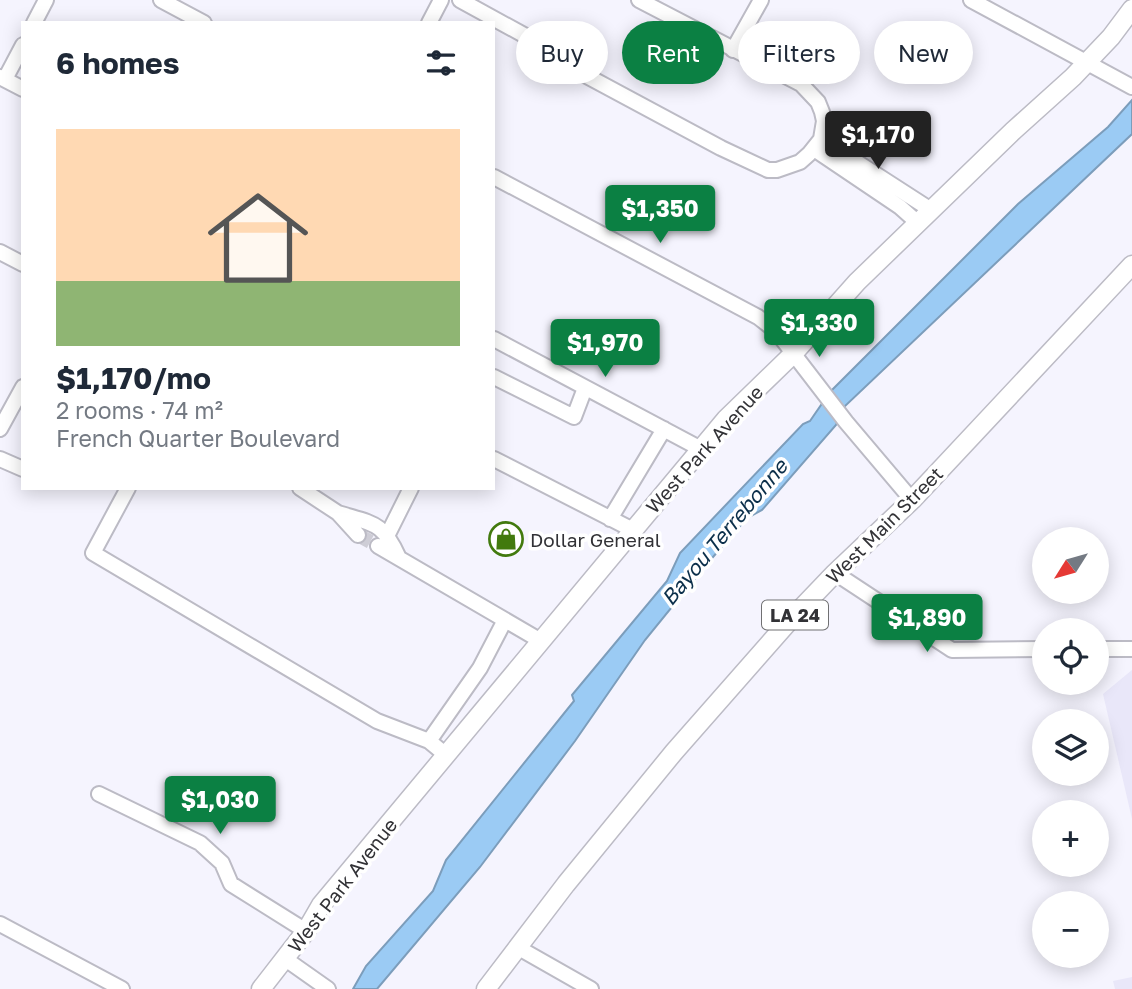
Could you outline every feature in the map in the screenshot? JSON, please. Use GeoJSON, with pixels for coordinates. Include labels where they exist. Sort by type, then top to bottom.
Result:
{"type":"FeatureCollection","features":[{"type":"Feature","properties":{"kind":"main road","name":"West Park Avenue"},"geometry":{"type":"LineString","coordinates":[[261,989],[306,930],[321,905],[726,419],[793,354],[857,282],[1087,62],[1132,9]]}},
{"type":"Feature","properties":{"kind":"main road","name":"West Main Street"},"geometry":{"type":"LineString","coordinates":[[486,989],[566,884],[674,752],[790,620],[912,500],[1132,265]]}},
{"type":"Feature","properties":{"kind":"street"},"geometry":{"type":"LineString","coordinates":[[35,21],[46,0]]}},
{"type":"Feature","properties":{"kind":"street"},"geometry":{"type":"LineString","coordinates":[[161,0],[200,21]]}},
{"type":"Feature","properties":{"kind":"street"},"geometry":{"type":"LineString","coordinates":[[430,21],[441,0]]}},
{"type":"Feature","properties":{"kind":"street"},"geometry":{"type":"LineString","coordinates":[[460,0],[542,45],[585,75],[721,148],[768,170],[789,167],[800,162],[817,144],[824,121],[822,112],[811,93],[802,85],[639,0]]}},
{"type":"Feature","properties":{"kind":"street"},"geometry":{"type":"LineString","coordinates":[[733,50],[761,0]]}},
{"type":"Feature","properties":{"kind":"street"},"geometry":{"type":"LineString","coordinates":[[971,0],[1132,87]]}},
{"type":"Feature","properties":{"kind":"street"},"geometry":{"type":"LineString","coordinates":[[21,48],[2,78],[21,88]]}},
{"type":"Feature","properties":{"kind":"street"},"geometry":{"type":"LineString","coordinates":[[817,144],[931,210]]}},
{"type":"Feature","properties":{"kind":"street"},"geometry":{"type":"LineString","coordinates":[[817,144],[918,223]]}},
{"type":"Feature","properties":{"kind":"street"},"geometry":{"type":"LineString","coordinates":[[495,178],[758,317],[776,331],[817,386],[912,500]]}},
{"type":"Feature","properties":{"kind":"street"},"geometry":{"type":"LineString","coordinates":[[0,252],[21,263]]}},
{"type":"Feature","properties":{"kind":"street"},"geometry":{"type":"LineString","coordinates":[[495,340],[701,449]]}},
{"type":"Feature","properties":{"kind":"street"},"geometry":{"type":"LineString","coordinates":[[495,378],[574,417],[585,388]]}},
{"type":"Feature","properties":{"kind":"street"},"geometry":{"type":"LineString","coordinates":[[0,429],[21,391]]}},
{"type":"Feature","properties":{"kind":"street"},"geometry":{"type":"LineString","coordinates":[[610,519],[664,429]]}},
{"type":"Feature","properties":{"kind":"street"},"geometry":{"type":"LineString","coordinates":[[0,459],[21,468]]}},
{"type":"Feature","properties":{"kind":"street"},"geometry":{"type":"LineString","coordinates":[[495,460],[633,530]]}},
{"type":"Feature","properties":{"kind":"street"},"geometry":{"type":"LineString","coordinates":[[127,490],[93,553],[377,721],[429,741],[446,755]]}},
{"type":"Feature","properties":{"kind":"street"},"geometry":{"type":"LineString","coordinates":[[303,490],[338,513],[358,535]]}},
{"type":"Feature","properties":{"kind":"street"},"geometry":{"type":"LineString","coordinates":[[388,534],[410,490]]}},
{"type":"Feature","properties":{"kind":"street"},"geometry":{"type":"LineString","coordinates":[[338,513],[371,524],[388,534],[399,558]]}},
{"type":"Feature","properties":{"kind":"street"},"geometry":{"type":"LineString","coordinates":[[378,546],[541,641]]}},
{"type":"Feature","properties":{"kind":"street"},"geometry":{"type":"LineString","coordinates":[[835,573],[952,650],[1032,649]]}},
{"type":"Feature","properties":{"kind":"street"},"geometry":{"type":"LineString","coordinates":[[429,741],[480,668],[505,620]]}},
{"type":"Feature","properties":{"kind":"street"},"geometry":{"type":"LineString","coordinates":[[1109,649],[1132,649]]}},
{"type":"Feature","properties":{"kind":"street"},"geometry":{"type":"LineString","coordinates":[[99,793],[200,843],[222,863],[231,884],[306,930]]}},
{"type":"Feature","properties":{"kind":"street"},"geometry":{"type":"LineString","coordinates":[[0,924],[122,989]]}},
{"type":"Feature","properties":{"kind":"street"},"geometry":{"type":"LineString","coordinates":[[517,947],[592,989]]}},
{"type":"Feature","properties":{"kind":"street"},"geometry":{"type":"LineString","coordinates":[[284,958],[328,989]]}},
{"type":"Feature","properties":{"kind":"shaded area"},"geometry":{"type":"Polygon","coordinates":[[[1132,670],[1132,819],[1109,720],[1109,709],[1106,709],[1103,695],[1109,695],[1109,689],[1132,670]]]}},
{"type":"Feature","properties":{"kind":"shaded area"},"geometry":{"type":"Polygon","coordinates":[[[1132,977],[1132,989],[1115,989],[1113,981],[1132,977]]]}},
{"type":"Feature","properties":{"kind":"water","name":"Bayou Terrebonne"},"geometry":{"type":"Polygon","coordinates":[[[1132,100],[1132,134],[845,406],[836,425],[762,510],[747,518],[645,640],[575,741],[480,867],[377,989],[353,989],[366,966],[433,891],[446,860],[574,701],[572,695],[667,581],[680,553],[803,424],[810,421],[830,392],[1018,204],[1108,127],[1132,100]]]}},
{"type":"Feature","properties":{"kind":"tunnel"},"geometry":{"type":"LineString","coordinates":[[358,535],[378,546]]}},
{"type":"Feature","properties":{"kind":"place","name":"Dollar General"},"geometry":{"type":"Point","coordinates":[506,539]}}]}
